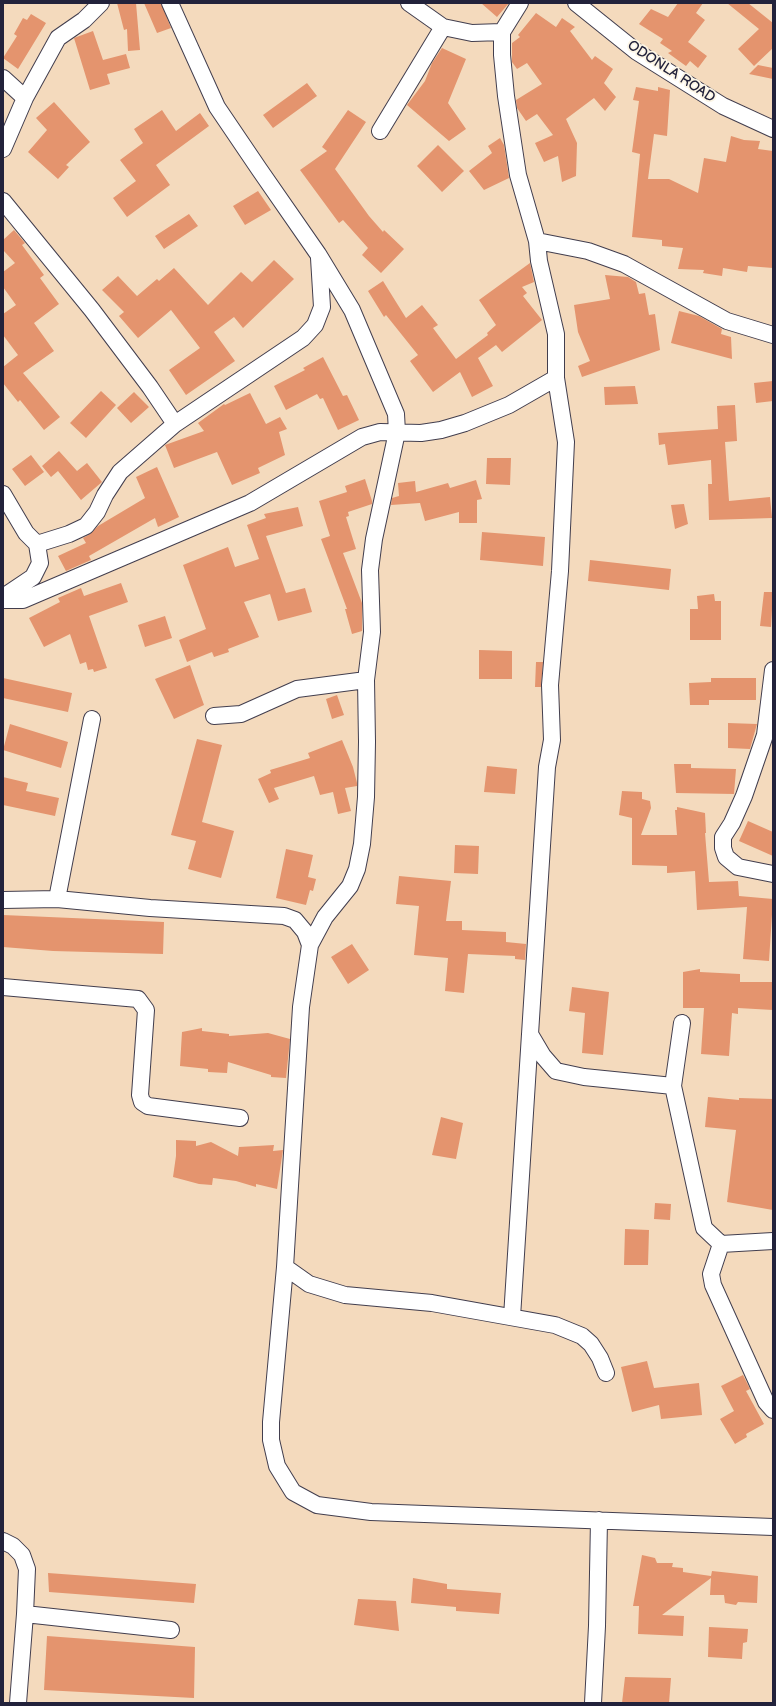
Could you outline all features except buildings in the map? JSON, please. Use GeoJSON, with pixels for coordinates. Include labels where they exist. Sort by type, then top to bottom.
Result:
{"type":"FeatureCollection","features":[{"type":"Feature","properties":{"kind":"street"},"geometry":{"type":"LineString","coordinates":[[3,148],[24,98],[58,38],[84,20],[101,3]]}},
{"type":"Feature","properties":{"kind":"street"},"geometry":{"type":"LineString","coordinates":[[170,3],[217,107],[318,254],[352,310],[396,414],[397,432],[374,539],[370,570],[372,632],[366,680],[366,797],[362,844],[357,869],[350,886],[325,917],[310,945],[301,1007],[285,1267],[271,1440],[277,1466],[293,1492],[317,1504],[371,1512],[773,1527]]}},
{"type":"Feature","properties":{"kind":"street"},"geometry":{"type":"LineString","coordinates":[[409,3],[443,27],[472,33],[502,32]]}},
{"type":"Feature","properties":{"kind":"street"},"geometry":{"type":"LineString","coordinates":[[512,1317],[548,767],[552,740],[550,685],[560,572],[566,442],[556,378],[556,334],[539,261],[537,242],[518,175],[506,96],[502,54],[502,32],[520,3]]}},
{"type":"Feature","properties":{"kind":"street","name":"ODONLA ROAD"},"geometry":{"type":"LineString","coordinates":[[576,3],[637,52],[723,106],[773,129]]}},
{"type":"Feature","properties":{"kind":"street"},"geometry":{"type":"LineString","coordinates":[[380,131],[443,27]]}},
{"type":"Feature","properties":{"kind":"street"},"geometry":{"type":"LineString","coordinates":[[3,78],[24,98]]}},
{"type":"Feature","properties":{"kind":"street"},"geometry":{"type":"LineString","coordinates":[[3,201],[92,310],[175,424]]}},
{"type":"Feature","properties":{"kind":"street"},"geometry":{"type":"LineString","coordinates":[[537,242],[588,251],[624,264],[727,321],[773,335]]}},
{"type":"Feature","properties":{"kind":"street"},"geometry":{"type":"LineString","coordinates":[[38,544],[69,534],[86,526],[98,512],[105,495],[120,472],[175,424],[303,338],[315,325],[322,307],[318,254]]}},
{"type":"Feature","properties":{"kind":"street"},"geometry":{"type":"LineString","coordinates":[[3,600],[23,600],[250,503],[362,437],[380,432],[421,432],[441,430],[465,423],[509,405],[556,378]]}},
{"type":"Feature","properties":{"kind":"street"},"geometry":{"type":"LineString","coordinates":[[3,494],[26,533],[38,544],[40,563],[33,577],[3,596]]}},
{"type":"Feature","properties":{"kind":"street"},"geometry":{"type":"LineString","coordinates":[[773,670],[769,736],[732,823],[722,838],[726,857],[738,867],[773,874]]}},
{"type":"Feature","properties":{"kind":"street"},"geometry":{"type":"LineString","coordinates":[[214,716],[241,714],[297,689],[366,680]]}},
{"type":"Feature","properties":{"kind":"street"},"geometry":{"type":"LineString","coordinates":[[57,899],[92,719]]}},
{"type":"Feature","properties":{"kind":"street"},"geometry":{"type":"LineString","coordinates":[[3,900],[57,899],[150,908],[284,916],[295,920],[325,917]]}},
{"type":"Feature","properties":{"kind":"street"},"geometry":{"type":"LineString","coordinates":[[295,920],[305,932],[310,945]]}},
{"type":"Feature","properties":{"kind":"street"},"geometry":{"type":"LineString","coordinates":[[3,987],[138,999],[146,1010],[140,1095],[142,1102],[148,1106],[240,1118]]}},
{"type":"Feature","properties":{"kind":"street"},"geometry":{"type":"LineString","coordinates":[[682,1023],[672,1086],[704,1228],[721,1244],[773,1241]]}},
{"type":"Feature","properties":{"kind":"street"},"geometry":{"type":"LineString","coordinates":[[530,1034],[543,1056],[556,1071],[584,1077],[672,1086]]}},
{"type":"Feature","properties":{"kind":"street"},"geometry":{"type":"LineString","coordinates":[[721,1244],[711,1274],[713,1285],[766,1402],[773,1410]]}},
{"type":"Feature","properties":{"kind":"street"},"geometry":{"type":"LineString","coordinates":[[285,1267],[309,1284],[345,1295],[432,1303],[555,1325],[582,1336],[597,1354],[606,1373]]}},
{"type":"Feature","properties":{"kind":"street"},"geometry":{"type":"LineString","coordinates":[[593,1703],[597,1626],[599,1520]]}},
{"type":"Feature","properties":{"kind":"street"},"geometry":{"type":"LineString","coordinates":[[3,1541],[13,1546],[22,1555],[27,1569],[18,1703]]}},
{"type":"Feature","properties":{"kind":"street"},"geometry":{"type":"LineString","coordinates":[[24,1614],[171,1630]]}}]}
